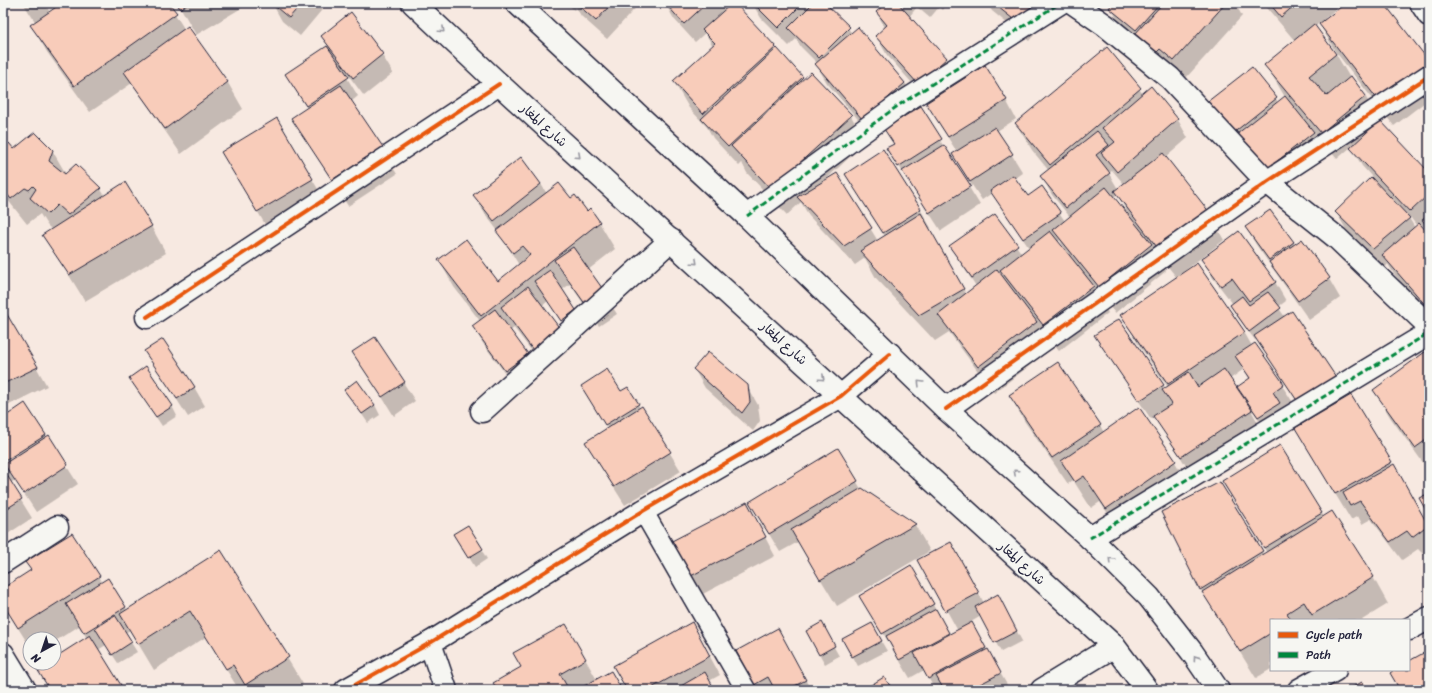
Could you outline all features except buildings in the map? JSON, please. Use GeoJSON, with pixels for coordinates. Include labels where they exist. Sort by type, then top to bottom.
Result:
{"type":"FeatureCollection","features":[{"type":"Feature","properties":{"kind":"street","name":"شارع المغار"},"geometry":{"type":"LineString","coordinates":[[413,3],[499,84],[1114,646],[1147,690]]}},
{"type":"Feature","properties":{"kind":"street"},"geometry":{"type":"LineString","coordinates":[[517,3],[747,216],[946,409],[1090,538],[1149,597],[1192,652],[1218,690]]}},
{"type":"Feature","properties":{"kind":"street"},"geometry":{"type":"LineString","coordinates":[[747,216],[899,105],[1060,3]]}},
{"type":"Feature","properties":{"kind":"street"},"geometry":{"type":"LineString","coordinates":[[1073,3],[1105,25],[1170,78],[1267,182],[1337,238],[1429,326]]}},
{"type":"Feature","properties":{"kind":"street"},"geometry":{"type":"LineString","coordinates":[[1421,3],[1429,15]]}},
{"type":"Feature","properties":{"kind":"street"},"geometry":{"type":"LineString","coordinates":[[946,409],[1267,182],[1429,76]]}},
{"type":"Feature","properties":{"kind":"street"},"geometry":{"type":"LineString","coordinates":[[147,317],[499,84]]}},
{"type":"Feature","properties":{"kind":"street"},"geometry":{"type":"LineString","coordinates":[[482,411],[671,240]]}},
{"type":"Feature","properties":{"kind":"street"},"geometry":{"type":"LineString","coordinates":[[1090,538],[1429,333]]}},
{"type":"Feature","properties":{"kind":"street"},"geometry":{"type":"LineString","coordinates":[[346,690],[430,643],[643,511],[841,396],[890,354]]}},
{"type":"Feature","properties":{"kind":"street"},"geometry":{"type":"LineString","coordinates":[[3,562],[57,527]]}},
{"type":"Feature","properties":{"kind":"street"},"geometry":{"type":"LineString","coordinates":[[1410,628],[1429,618]]}},
{"type":"Feature","properties":{"kind":"street"},"geometry":{"type":"LineString","coordinates":[[430,643],[446,690]]}},
{"type":"Feature","properties":{"kind":"street"},"geometry":{"type":"LineString","coordinates":[[1042,690],[1114,646]]}},
{"type":"Feature","properties":{"kind":"street"},"geometry":{"type":"LineString","coordinates":[[3,654],[25,690]]}},
{"type":"Feature","properties":{"kind":"street"},"geometry":{"type":"LineString","coordinates":[[1299,690],[1333,671]]}},
{"type":"Feature","properties":{"kind":"lane"},"geometry":{"type":"LineString","coordinates":[[643,511],[746,690]]}},
{"type":"Feature","properties":{"kind":"marked path"},"geometry":{"type":"LineString","coordinates":[[747,216],[899,105],[1060,3]]}},
{"type":"Feature","properties":{"kind":"marked path"},"geometry":{"type":"LineString","coordinates":[[1090,538],[1429,333]]}},
{"type":"Feature","properties":{"kind":"cycle path"},"geometry":{"type":"LineString","coordinates":[[946,409],[1267,182],[1429,76]]}},
{"type":"Feature","properties":{"kind":"cycle path"},"geometry":{"type":"LineString","coordinates":[[147,317],[499,84]]}},
{"type":"Feature","properties":{"kind":"cycle path"},"geometry":{"type":"LineString","coordinates":[[346,690],[430,643],[643,511],[841,396],[890,354]]}}]}
